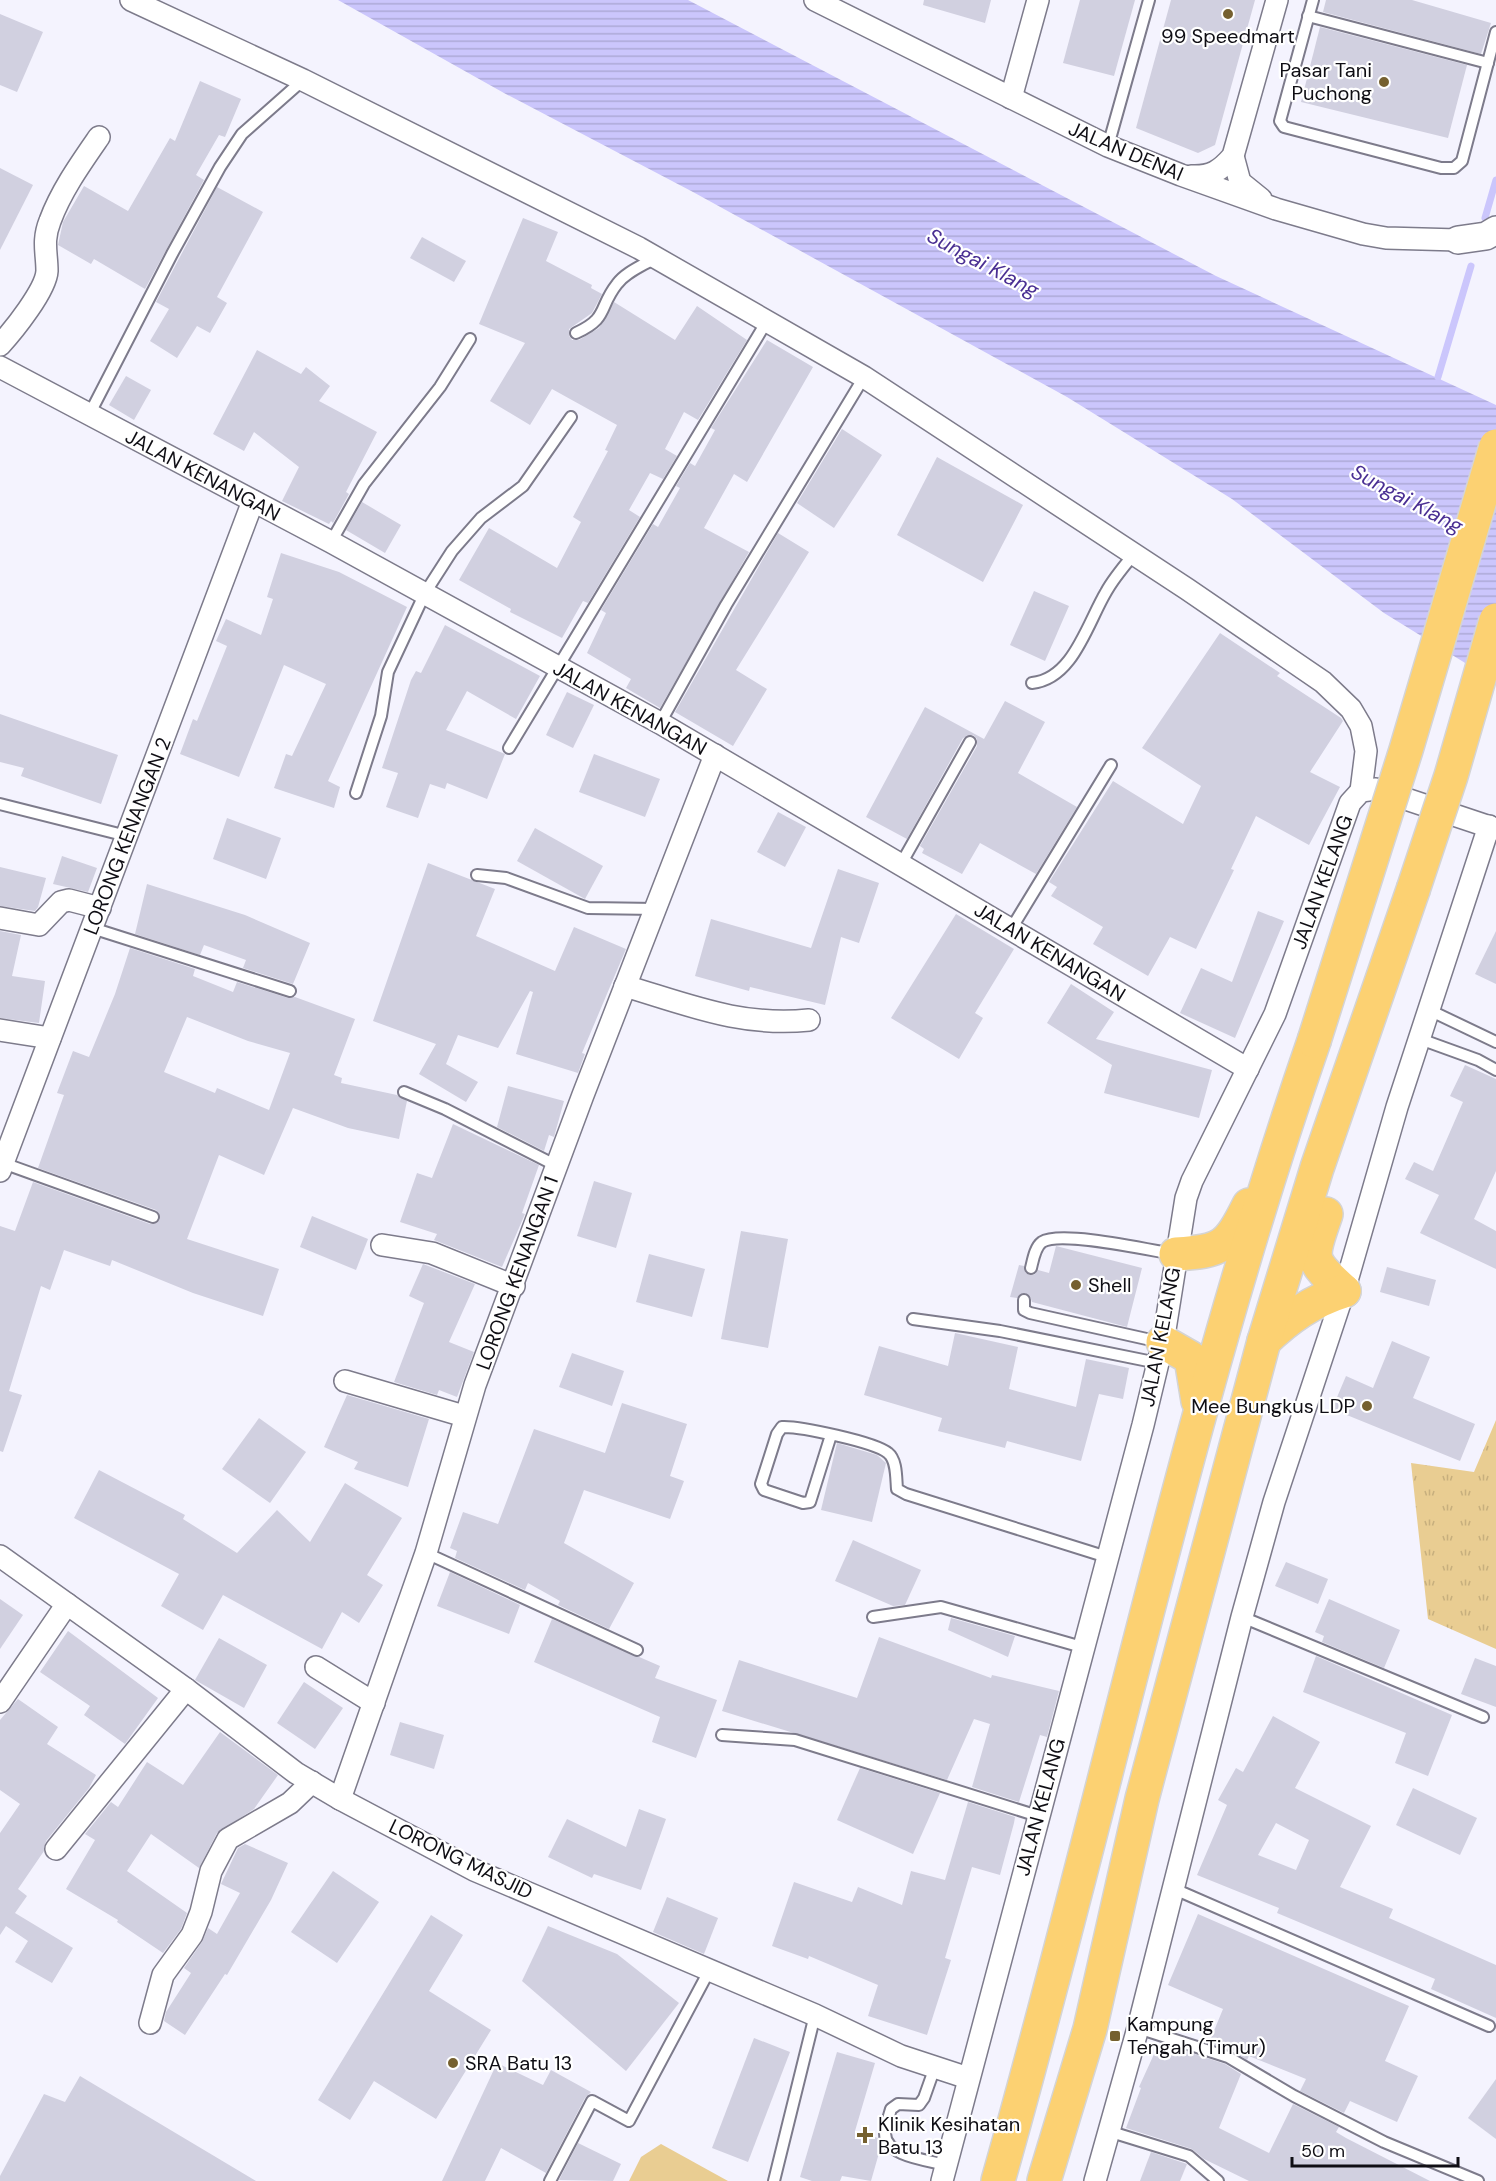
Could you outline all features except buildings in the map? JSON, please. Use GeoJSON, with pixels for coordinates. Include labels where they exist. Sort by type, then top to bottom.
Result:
{"type":"FeatureCollection","features":[{"type":"Feature","properties":{"kind":"highway"},"geometry":{"type":"LineString","coordinates":[[998,2181],[1046,2015],[1198,1412],[1274,1156],[1314,1041],[1406,750],[1496,446]]}},
{"type":"Feature","properties":{"kind":"highway"},"geometry":{"type":"LineString","coordinates":[[1044,2181],[1090,2029],[1142,1800],[1264,1341],[1317,1168],[1451,776],[1496,620]]}},
{"type":"Feature","properties":{"kind":"highway"},"geometry":{"type":"LineString","coordinates":[[1344,1291],[1317,1267],[1314,1252],[1366,1089],[1376,1042],[1373,1008]]}},
{"type":"Feature","properties":{"kind":"highway"},"geometry":{"type":"LineString","coordinates":[[1176,1254],[1208,1252],[1233,1237],[1274,1156]]}},
{"type":"Feature","properties":{"kind":"highway"},"geometry":{"type":"LineString","coordinates":[[1264,1341],[1286,1319],[1322,1298],[1344,1291]]}},
{"type":"Feature","properties":{"kind":"highway"},"geometry":{"type":"LineString","coordinates":[[1161,1353],[1191,1358],[1198,1412]]}},
{"type":"Feature","properties":{"kind":"street"},"geometry":{"type":"LineString","coordinates":[[131,0],[303,80],[656,258],[864,377],[1134,554],[1323,682],[1351,709],[1361,726],[1366,751],[1361,791]]}},
{"type":"Feature","properties":{"kind":"street","name":"JALAN DENAI"},"geometry":{"type":"LineString","coordinates":[[815,0],[1108,146],[1181,175],[1276,209],[1386,238],[1458,240]]}},
{"type":"Feature","properties":{"kind":"street"},"geometry":{"type":"LineString","coordinates":[[1011,98],[1038,0]]}},
{"type":"Feature","properties":{"kind":"street"},"geometry":{"type":"LineString","coordinates":[[1181,175],[1203,177],[1221,171],[1233,156],[1277,0]]}},
{"type":"Feature","properties":{"kind":"street"},"geometry":{"type":"LineString","coordinates":[[0,345],[38,294],[47,273],[44,255],[50,221],[75,172],[99,137]]}},
{"type":"Feature","properties":{"kind":"street"},"geometry":{"type":"LineString","coordinates":[[1233,156],[1240,182],[1276,209]]}},
{"type":"Feature","properties":{"kind":"street"},"geometry":{"type":"LineString","coordinates":[[1458,240],[1486,236],[1496,230]]}},
{"type":"Feature","properties":{"kind":"street"},"geometry":{"type":"LineString","coordinates":[[1458,240],[1496,250]]}},
{"type":"Feature","properties":{"kind":"street","name":"JALAN KENANGAN"},"geometry":{"type":"LineString","coordinates":[[0,367],[331,542],[660,723],[1248,1069]]}},
{"type":"Feature","properties":{"kind":"street","name":"LORONG KENANGAN 2"},"geometry":{"type":"LineString","coordinates":[[1,1165],[253,501]]}},
{"type":"Feature","properties":{"kind":"street","name":"LORONG KENANGAN 1"},"geometry":{"type":"LineString","coordinates":[[340,1799],[426,1553],[464,1416],[625,986],[716,755]]}},
{"type":"Feature","properties":{"kind":"street","name":"JALAN KELANG"},"geometry":{"type":"LineString","coordinates":[[944,2173],[1161,1353],[1176,1254],[1192,1181],[1275,1014],[1350,803],[1361,791],[1376,789],[1493,828],[1397,1107],[1344,1291],[1274,1502],[1242,1617],[1138,2028],[1095,2181]]}},
{"type":"Feature","properties":{"kind":"street"},"geometry":{"type":"LineString","coordinates":[[0,918],[39,925],[45,922],[55,907],[69,900],[100,908]]}},
{"type":"Feature","properties":{"kind":"street"},"geometry":{"type":"LineString","coordinates":[[625,986],[738,1019],[772,1023],[809,1020]]}},
{"type":"Feature","properties":{"kind":"street"},"geometry":{"type":"LineString","coordinates":[[0,1030],[50,1038]]}},
{"type":"Feature","properties":{"kind":"street"},"geometry":{"type":"LineString","coordinates":[[382,1245],[432,1253],[514,1286]]}},
{"type":"Feature","properties":{"kind":"street"},"geometry":{"type":"LineString","coordinates":[[345,1381],[464,1416]]}},
{"type":"Feature","properties":{"kind":"street","name":"LORONG MASJID"},"geometry":{"type":"LineString","coordinates":[[0,1556],[312,1782],[340,1799],[474,1870],[815,2015],[901,2056],[968,2078]]}},
{"type":"Feature","properties":{"kind":"street"},"geometry":{"type":"LineString","coordinates":[[0,1702],[67,1604]]}},
{"type":"Feature","properties":{"kind":"street"},"geometry":{"type":"LineString","coordinates":[[316,1667],[374,1702]]}},
{"type":"Feature","properties":{"kind":"street"},"geometry":{"type":"LineString","coordinates":[[56,1849],[186,1689]]}},
{"type":"Feature","properties":{"kind":"street"},"geometry":{"type":"LineString","coordinates":[[150,2023],[163,1975],[192,1935],[201,1912],[211,1871],[228,1839],[290,1803],[312,1782]]}},
{"type":"Feature","properties":{"kind":"lane"},"geometry":{"type":"LineString","coordinates":[[1108,146],[1149,0]]}},
{"type":"Feature","properties":{"kind":"lane"},"geometry":{"type":"LineString","coordinates":[[1313,0],[1280,121],[1284,127],[1292,131],[1441,168],[1454,168],[1462,161],[1496,32]]}},
{"type":"Feature","properties":{"kind":"lane"},"geometry":{"type":"LineString","coordinates":[[1308,16],[1488,63]]}},
{"type":"Feature","properties":{"kind":"lane"},"geometry":{"type":"LineString","coordinates":[[89,415],[171,254],[220,167],[242,134],[303,80]]}},
{"type":"Feature","properties":{"kind":"lane"},"geometry":{"type":"LineString","coordinates":[[576,333],[597,321],[616,285],[626,275],[656,258]]}},
{"type":"Feature","properties":{"kind":"lane"},"geometry":{"type":"LineString","coordinates":[[509,748],[767,321]]}},
{"type":"Feature","properties":{"kind":"lane"},"geometry":{"type":"LineString","coordinates":[[331,542],[364,484],[440,387],[470,339]]}},
{"type":"Feature","properties":{"kind":"lane"},"geometry":{"type":"LineString","coordinates":[[660,723],[726,605],[864,377]]}},
{"type":"Feature","properties":{"kind":"lane"},"geometry":{"type":"LineString","coordinates":[[357,793],[381,716],[388,672],[425,593],[452,551],[482,518],[523,486],[571,417]]}},
{"type":"Feature","properties":{"kind":"lane"},"geometry":{"type":"LineString","coordinates":[[1032,683],[1051,678],[1070,661],[1106,591],[1134,554]]}},
{"type":"Feature","properties":{"kind":"lane"},"geometry":{"type":"LineString","coordinates":[[901,864],[970,742]]}},
{"type":"Feature","properties":{"kind":"lane"},"geometry":{"type":"LineString","coordinates":[[1011,929],[1112,765]]}},
{"type":"Feature","properties":{"kind":"lane"},"geometry":{"type":"LineString","coordinates":[[0,804],[127,836]]}},
{"type":"Feature","properties":{"kind":"lane"},"geometry":{"type":"LineString","coordinates":[[477,875],[506,878],[588,909],[656,909]]}},
{"type":"Feature","properties":{"kind":"lane"},"geometry":{"type":"LineString","coordinates":[[92,928],[290,991]]}},
{"type":"Feature","properties":{"kind":"lane"},"geometry":{"type":"LineString","coordinates":[[1430,1010],[1496,1042]]}},
{"type":"Feature","properties":{"kind":"lane"},"geometry":{"type":"LineString","coordinates":[[1420,1039],[1478,1060],[1496,1070]]}},
{"type":"Feature","properties":{"kind":"lane"},"geometry":{"type":"LineString","coordinates":[[404,1092],[445,1109],[557,1166]]}},
{"type":"Feature","properties":{"kind":"lane"},"geometry":{"type":"LineString","coordinates":[[1,1165],[153,1216]]}},
{"type":"Feature","properties":{"kind":"lane"},"geometry":{"type":"LineString","coordinates":[[1031,1268],[1038,1246],[1043,1241],[1057,1238],[1083,1239],[1176,1254]]}},
{"type":"Feature","properties":{"kind":"lane"},"geometry":{"type":"LineString","coordinates":[[1024,1300],[1024,1310],[1030,1313],[1161,1353]]}},
{"type":"Feature","properties":{"kind":"lane"},"geometry":{"type":"LineString","coordinates":[[913,1319],[1161,1353]]}},
{"type":"Feature","properties":{"kind":"lane"},"geometry":{"type":"LineString","coordinates":[[831,1435],[810,1502],[803,1503],[764,1490],[761,1484],[777,1434],[782,1427],[792,1426],[871,1444],[889,1453],[894,1463],[897,1489],[906,1494],[1107,1557]]}},
{"type":"Feature","properties":{"kind":"lane"},"geometry":{"type":"LineString","coordinates":[[426,1553],[637,1650]]}},
{"type":"Feature","properties":{"kind":"lane"},"geometry":{"type":"LineString","coordinates":[[873,1617],[941,1607],[1082,1647]]}},
{"type":"Feature","properties":{"kind":"lane"},"geometry":{"type":"LineString","coordinates":[[1242,1617],[1483,1716]]}},
{"type":"Feature","properties":{"kind":"lane"},"geometry":{"type":"LineString","coordinates":[[722,1735],[795,1740],[1038,1816]]}},
{"type":"Feature","properties":{"kind":"lane"},"geometry":{"type":"LineString","coordinates":[[1172,1888],[1489,2026]]}},
{"type":"Feature","properties":{"kind":"lane"},"geometry":{"type":"LineString","coordinates":[[550,2181],[592,2101],[629,2121],[708,1971]]}},
{"type":"Feature","properties":{"kind":"lane"},"geometry":{"type":"LineString","coordinates":[[774,2181],[815,2015]]}},
{"type":"Feature","properties":{"kind":"lane"},"geometry":{"type":"LineString","coordinates":[[1138,2028],[1228,2057],[1294,2096],[1384,2142],[1478,2181]]}},
{"type":"Feature","properties":{"kind":"lane"},"geometry":{"type":"LineString","coordinates":[[935,2067],[924,2098],[919,2105],[898,2104],[891,2109],[885,2134],[889,2145],[897,2152],[944,2173]]}},
{"type":"Feature","properties":{"kind":"lane"},"geometry":{"type":"LineString","coordinates":[[1108,2131],[1189,2156],[1218,2181]]}},
{"type":"Feature","properties":{"kind":"green space"},"geometry":{"type":"Polygon","coordinates":[[[1496,1420],[1496,1649],[1428,1619],[1411,1463],[1474,1472],[1496,1420]]]}},
{"type":"Feature","properties":{"kind":"green space"},"geometry":{"type":"Polygon","coordinates":[[[661,2144],[728,2181],[629,2181],[641,2157],[661,2144]]]}},
{"type":"Feature","properties":{"kind":"water","name":"Sungai Klang"},"geometry":{"type":"Polygon","coordinates":[[[338,0],[688,0],[1216,276],[1496,405],[1496,682],[1384,613],[1232,499],[1067,397],[693,192],[504,93],[338,0]]]}},
{"type":"Feature","properties":{"kind":"waterway"},"geometry":{"type":"LineString","coordinates":[[1485,218],[1496,180]]}},
{"type":"Feature","properties":{"kind":"waterway"},"geometry":{"type":"LineString","coordinates":[[1438,377],[1471,266]]}},
{"type":"Feature","properties":{"kind":"place","name":"99 Speedmart"},"geometry":{"type":"Point","coordinates":[1228,14]}},
{"type":"Feature","properties":{"kind":"place","name":"Pasar Tani Puchong"},"geometry":{"type":"Point","coordinates":[1384,82]}},
{"type":"Feature","properties":{"kind":"place","name":"Shell"},"geometry":{"type":"Point","coordinates":[1076,1285]}},
{"type":"Feature","properties":{"kind":"place","name":"Mee Bungkus LDP"},"geometry":{"type":"Point","coordinates":[1367,1406]}},
{"type":"Feature","properties":{"kind":"place","name":"Kampung Tengah (Timur)"},"geometry":{"type":"Point","coordinates":[1115,2036]}},
{"type":"Feature","properties":{"kind":"place","name":"SRA Batu 13"},"geometry":{"type":"Point","coordinates":[453,2063]}},
{"type":"Feature","properties":{"kind":"place","name":"Klinik Kesihatan Batu 13"},"geometry":{"type":"Point","coordinates":[865,2135]}}]}
